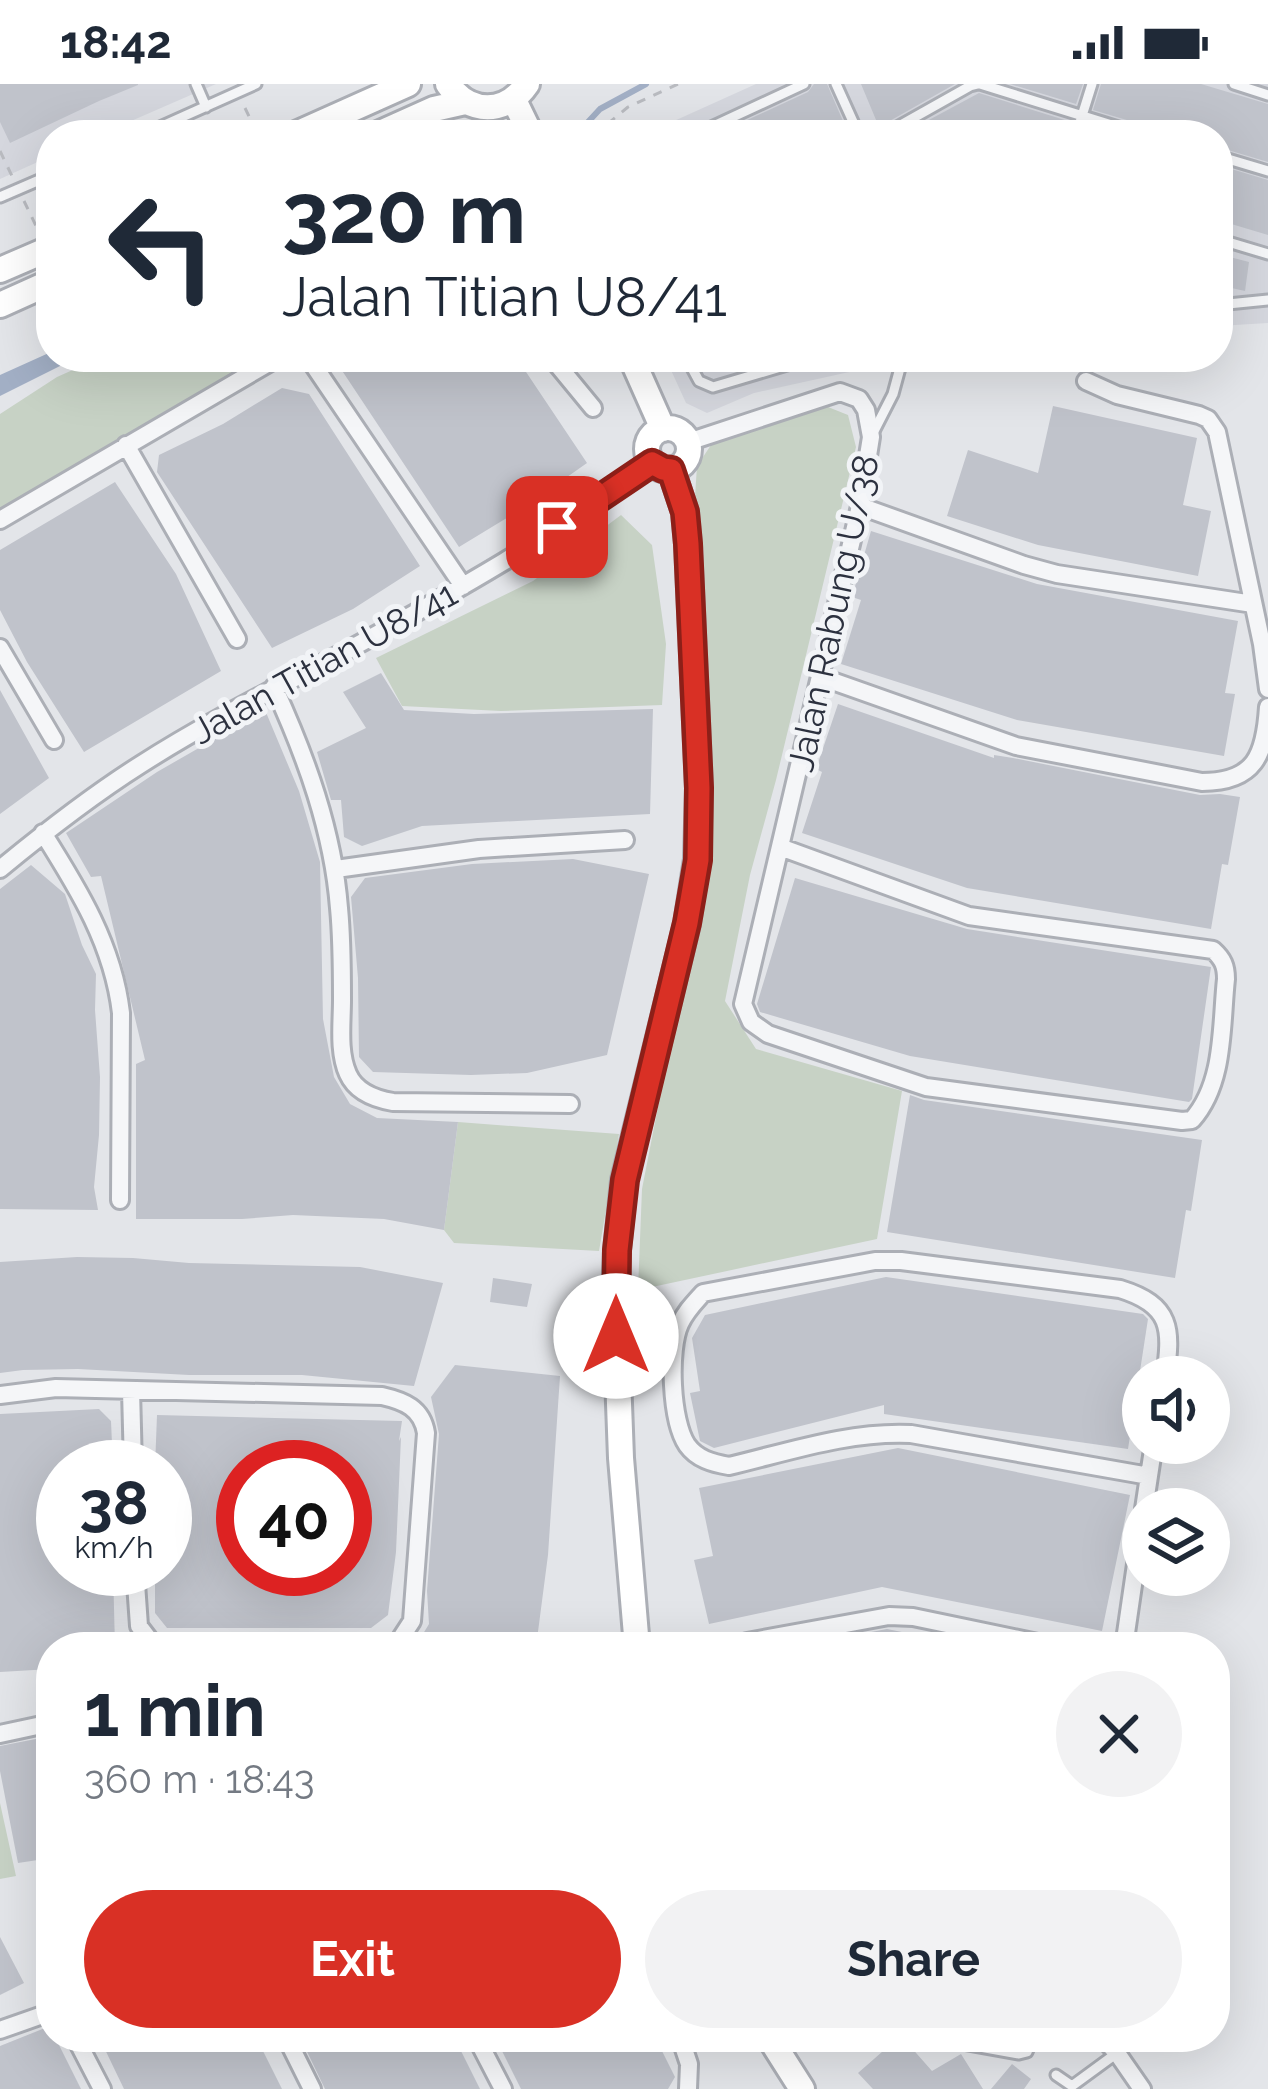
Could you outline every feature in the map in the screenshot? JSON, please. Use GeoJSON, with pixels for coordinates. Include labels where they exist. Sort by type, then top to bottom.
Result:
{"type":"FeatureCollection","features":[{"type":"Feature","properties":{"kind":"street"},"geometry":{"type":"LineString","coordinates":[[328,120],[408,84]]}},
{"type":"Feature","properties":{"kind":"street"},"geometry":{"type":"LineString","coordinates":[[409,120],[456,93],[490,109],[521,92]]}},
{"type":"Feature","properties":{"kind":"street"},"geometry":{"type":"LineString","coordinates":[[0,270],[36,255]]}},
{"type":"Feature","properties":{"kind":"street"},"geometry":{"type":"LineString","coordinates":[[0,305],[36,289]]}},
{"type":"Feature","properties":{"kind":"street"},"geometry":{"type":"LineString","coordinates":[[0,520],[253,372]]}},
{"type":"Feature","properties":{"kind":"street"},"geometry":{"type":"LineString","coordinates":[[318,372],[463,586]]}},
{"type":"Feature","properties":{"kind":"street"},"geometry":{"type":"LineString","coordinates":[[563,372],[593,408]]}},
{"type":"Feature","properties":{"kind":"street"},"geometry":{"type":"LineString","coordinates":[[637,372],[662,429]]}},
{"type":"Feature","properties":{"kind":"street"},"geometry":{"type":"LineString","coordinates":[[1086,381],[1117,395],[1181,408],[1208,419],[1217,432],[1268,688]]}},
{"type":"Feature","properties":{"kind":"street","name":"Jalan Rabung U/38"},"geometry":{"type":"LineString","coordinates":[[688,442],[840,392],[859,399],[871,437],[860,506],[743,1004],[751,1022],[768,1034],[926,1088],[1182,1121],[1192,1120],[1200,1111],[1214,1082],[1226,968],[1213,950],[969,916],[780,848]]}},
{"type":"Feature","properties":{"kind":"street"},"geometry":{"type":"LineString","coordinates":[[636,1632],[619,1417],[617,1250],[625,1180],[683,942],[698,860],[699,788],[685,512],[647,446],[662,429],[677,431],[688,442],[686,460],[682,465],[662,466]]}},
{"type":"Feature","properties":{"kind":"street"},"geometry":{"type":"LineString","coordinates":[[126,445],[237,639]]}},
{"type":"Feature","properties":{"kind":"street","name":"Jalan Titian U8/41"},"geometry":{"type":"LineString","coordinates":[[0,869],[140,764],[463,586],[618,488],[662,466]]}},
{"type":"Feature","properties":{"kind":"street"},"geometry":{"type":"LineString","coordinates":[[860,506],[1024,566],[1253,604]]}},
{"type":"Feature","properties":{"kind":"street"},"geometry":{"type":"LineString","coordinates":[[0,648],[54,740]]}},
{"type":"Feature","properties":{"kind":"street"},"geometry":{"type":"LineString","coordinates":[[820,676],[1016,746],[1202,782],[1238,778],[1249,769],[1264,737],[1268,706]]}},
{"type":"Feature","properties":{"kind":"street"},"geometry":{"type":"LineString","coordinates":[[274,687],[299,743],[336,869],[342,1042],[355,1085],[376,1099],[393,1102],[571,1104]]}},
{"type":"Feature","properties":{"kind":"street"},"geometry":{"type":"LineString","coordinates":[[43,833],[93,916],[114,970],[121,1012],[120,1200]]}},
{"type":"Feature","properties":{"kind":"street"},"geometry":{"type":"LineString","coordinates":[[336,869],[479,850],[625,840]]}},
{"type":"Feature","properties":{"kind":"street"},"geometry":{"type":"LineString","coordinates":[[1149,1476],[882,1432],[728,1466],[711,1463],[696,1454],[679,1425],[674,1340],[680,1322],[703,1294],[901,1261],[1136,1293],[1161,1311],[1168,1326],[1168,1356]]}},
{"type":"Feature","properties":{"kind":"street"},"geometry":{"type":"LineString","coordinates":[[0,1394],[56,1388],[382,1396],[408,1403],[424,1421],[426,1433],[412,1621],[405,1632]]}},
{"type":"Feature","properties":{"kind":"street"},"geometry":{"type":"LineString","coordinates":[[131,1390],[132,1440]]}},
{"type":"Feature","properties":{"kind":"street"},"geometry":{"type":"LineString","coordinates":[[1147,1488],[1151,1464]]}},
{"type":"Feature","properties":{"kind":"street"},"geometry":{"type":"LineString","coordinates":[[137,1596],[144,1632]]}},
{"type":"Feature","properties":{"kind":"street"},"geometry":{"type":"LineString","coordinates":[[1126,1632],[1132,1596]]}},
{"type":"Feature","properties":{"kind":"street"},"geometry":{"type":"LineString","coordinates":[[802,1632],[889,1616],[985,1632]]}},
{"type":"Feature","properties":{"kind":"street"},"geometry":{"type":"LineString","coordinates":[[0,1734],[36,1726]]}},
{"type":"Feature","properties":{"kind":"street"},"geometry":{"type":"LineString","coordinates":[[0,2030],[36,2017]]}},
{"type":"Feature","properties":{"kind":"street"},"geometry":{"type":"LineString","coordinates":[[83,2052],[102,2089]]}},
{"type":"Feature","properties":{"kind":"street"},"geometry":{"type":"LineString","coordinates":[[294,2052],[312,2089]]}},
{"type":"Feature","properties":{"kind":"street"},"geometry":{"type":"LineString","coordinates":[[484,2052],[503,2089]]}},
{"type":"Feature","properties":{"kind":"street"},"geometry":{"type":"LineString","coordinates":[[685,2052],[688,2089]]}},
{"type":"Feature","properties":{"kind":"street"},"geometry":{"type":"LineString","coordinates":[[779,2052],[802,2089]]}},
{"type":"Feature","properties":{"kind":"street"},"geometry":{"type":"LineString","coordinates":[[1117,2053],[1142,2089]]}},
{"type":"Feature","properties":{"kind":"lane"},"geometry":{"type":"LineString","coordinates":[[196,84],[206,107]]}},
{"type":"Feature","properties":{"kind":"lane"},"geometry":{"type":"LineString","coordinates":[[176,120],[256,84]]}},
{"type":"Feature","properties":{"kind":"lane"},"geometry":{"type":"LineString","coordinates":[[726,120],[804,84]]}},
{"type":"Feature","properties":{"kind":"lane"},"geometry":{"type":"LineString","coordinates":[[836,84],[852,120]]}},
{"type":"Feature","properties":{"kind":"lane"},"geometry":{"type":"LineString","coordinates":[[910,120],[979,84],[1092,120]]}},
{"type":"Feature","properties":{"kind":"lane"},"geometry":{"type":"LineString","coordinates":[[1081,120],[1092,84]]}},
{"type":"Feature","properties":{"kind":"lane"},"geometry":{"type":"LineString","coordinates":[[1234,84],[1268,95]]}},
{"type":"Feature","properties":{"kind":"lane"},"geometry":{"type":"LineString","coordinates":[[1233,161],[1268,171]]}},
{"type":"Feature","properties":{"kind":"lane"},"geometry":{"type":"LineString","coordinates":[[0,197],[36,182]]}},
{"type":"Feature","properties":{"kind":"lane"},"geometry":{"type":"LineString","coordinates":[[1233,243],[1268,254]]}},
{"type":"Feature","properties":{"kind":"lane"},"geometry":{"type":"LineString","coordinates":[[1233,304],[1268,300]]}},
{"type":"Feature","properties":{"kind":"lane"},"geometry":{"type":"LineString","coordinates":[[694,372],[707,386],[762,372]]}},
{"type":"Feature","properties":{"kind":"lane"},"geometry":{"type":"LineString","coordinates":[[871,437],[899,372]]}},
{"type":"Feature","properties":{"kind":"lane"},"geometry":{"type":"LineString","coordinates":[[1056,2075],[1074,2087],[1117,2053]]}},
{"type":"Feature","properties":{"kind":"path"},"geometry":{"type":"LineString","coordinates":[[612,120],[628,107],[678,84]]}},
{"type":"Feature","properties":{"kind":"path"},"geometry":{"type":"LineString","coordinates":[[229,96],[243,106],[250,120]]}},
{"type":"Feature","properties":{"kind":"path"},"geometry":{"type":"LineString","coordinates":[[0,151],[36,223]]}},
{"type":"Feature","properties":{"kind":"shaded area"},"geometry":{"type":"Polygon","coordinates":[[[0,84],[216,84],[133,120],[36,120],[36,163],[0,179],[0,84]]]}},
{"type":"Feature","properties":{"kind":"shaded area"},"geometry":{"type":"Polygon","coordinates":[[[756,84],[1268,84],[1268,323],[1233,325],[1233,120],[676,120],[756,84]]]}},
{"type":"Feature","properties":{"kind":"shaded area"},"geometry":{"type":"Polygon","coordinates":[[[68,372],[239,372],[0,510],[0,414],[68,372]]]}},
{"type":"Feature","properties":{"kind":"shaded area"},"geometry":{"type":"Polygon","coordinates":[[[672,372],[849,372],[754,393],[707,413],[686,403],[672,372]]]}},
{"type":"Feature","properties":{"kind":"shaded area"},"geometry":{"type":"Polygon","coordinates":[[[828,407],[848,415],[856,447],[750,875],[725,1001],[756,1049],[902,1091],[877,1239],[638,1290],[642,1189],[712,830],[704,752],[704,554],[695,497],[697,466],[713,442],[828,407]]]}},
{"type":"Feature","properties":{"kind":"shaded area"},"geometry":{"type":"Polygon","coordinates":[[[621,515],[652,545],[666,644],[662,705],[501,711],[402,706],[376,658],[533,581],[621,515]]]}},
{"type":"Feature","properties":{"kind":"shaded area"},"geometry":{"type":"Polygon","coordinates":[[[458,1122],[619,1134],[599,1251],[454,1243],[444,1230],[458,1122]]]}},
{"type":"Feature","properties":{"kind":"shaded area"},"geometry":{"type":"Polygon","coordinates":[[[0,1803],[16,1876],[0,1879],[0,1803]]]}},
{"type":"Feature","properties":{"kind":"water"},"geometry":{"type":"Polygon","coordinates":[[[36,359],[36,372],[48,372],[0,396],[0,375],[36,359]]]}},
{"type":"Feature","properties":{"kind":"building"},"geometry":{"type":"Polygon","coordinates":[[[0,84],[138,84],[59,120],[36,120],[36,131],[10,143],[0,122],[0,84]]]}},
{"type":"Feature","properties":{"kind":"building"},"geometry":{"type":"Polygon","coordinates":[[[814,84],[827,84],[843,120],[747,120],[808,92],[814,84]]]}},
{"type":"Feature","properties":{"kind":"building"},"geometry":{"type":"Polygon","coordinates":[[[861,84],[955,84],[891,120],[876,120],[861,84]]]}},
{"type":"Feature","properties":{"kind":"building"},"geometry":{"type":"Polygon","coordinates":[[[1010,84],[1083,84],[1076,104],[1010,84]]]}},
{"type":"Feature","properties":{"kind":"building"},"geometry":{"type":"Polygon","coordinates":[[[1101,84],[1201,84],[1268,104],[1268,162],[1233,152],[1233,120],[1127,120],[1093,110],[1101,84]]]}},
{"type":"Feature","properties":{"kind":"building"},"geometry":{"type":"Polygon","coordinates":[[[979,93],[1065,120],[929,120],[979,93]]]}},
{"type":"Feature","properties":{"kind":"building"},"geometry":{"type":"Polygon","coordinates":[[[1233,170],[1268,180],[1268,235],[1233,224],[1233,170]]]}},
{"type":"Feature","properties":{"kind":"building"},"geometry":{"type":"Polygon","coordinates":[[[1233,258],[1249,262],[1245,291],[1233,288],[1233,258]]]}},
{"type":"Feature","properties":{"kind":"building"},"geometry":{"type":"Polygon","coordinates":[[[343,372],[526,372],[587,463],[459,547],[343,372]]]}},
{"type":"Feature","properties":{"kind":"building"},"geometry":{"type":"Polygon","coordinates":[[[282,388],[309,394],[420,566],[353,609],[272,648],[157,472],[159,455],[282,388]]]}},
{"type":"Feature","properties":{"kind":"building"},"geometry":{"type":"Polygon","coordinates":[[[1053,406],[1197,438],[1183,505],[1211,511],[1198,576],[1038,545],[947,516],[968,450],[1038,473],[1053,406]]]}},
{"type":"Feature","properties":{"kind":"building"},"geometry":{"type":"Polygon","coordinates":[[[115,482],[176,574],[221,671],[84,752],[0,610],[0,550],[115,482]]]}},
{"type":"Feature","properties":{"kind":"building"},"geometry":{"type":"Polygon","coordinates":[[[871,531],[1037,584],[1238,621],[1225,693],[1235,694],[1224,756],[1017,720],[841,664],[861,600],[852,597],[871,531]]]}},
{"type":"Feature","properties":{"kind":"building"},"geometry":{"type":"Polygon","coordinates":[[[381,673],[404,710],[474,714],[653,709],[650,814],[422,826],[362,846],[344,837],[341,800],[331,800],[317,752],[366,728],[343,692],[381,673]]]}},
{"type":"Feature","properties":{"kind":"building"},"geometry":{"type":"Polygon","coordinates":[[[0,690],[49,778],[0,814],[0,690]]]}},
{"type":"Feature","properties":{"kind":"building"},"geometry":{"type":"Polygon","coordinates":[[[838,704],[994,758],[1200,795],[1240,797],[1211,929],[967,888],[802,833],[822,772],[816,769],[838,704]]]}},
{"type":"Feature","properties":{"kind":"building"},"geometry":{"type":"Polygon","coordinates":[[[265,710],[299,791],[320,862],[323,1019],[334,1077],[350,1104],[377,1118],[458,1122],[444,1230],[384,1219],[293,1215],[136,1219],[136,1064],[145,1060],[101,876],[91,877],[66,833],[157,772],[265,710]]]}},
{"type":"Feature","properties":{"kind":"building"},"geometry":{"type":"Polygon","coordinates":[[[573,859],[649,874],[607,1055],[527,1073],[373,1072],[359,1057],[351,897],[365,878],[472,864],[573,859]]]}},
{"type":"Feature","properties":{"kind":"building"},"geometry":{"type":"Polygon","coordinates":[[[31,865],[65,894],[96,974],[100,1077],[94,1187],[98,1210],[0,1209],[0,889],[31,865]]]}},
{"type":"Feature","properties":{"kind":"building"},"geometry":{"type":"Polygon","coordinates":[[[795,878],[967,929],[1211,967],[1192,1099],[910,1056],[760,1012],[757,1004],[795,878]]]}},
{"type":"Feature","properties":{"kind":"building"},"geometry":{"type":"Polygon","coordinates":[[[910,1095],[1202,1140],[1175,1278],[887,1232],[910,1095]]]}},
{"type":"Feature","properties":{"kind":"building"},"geometry":{"type":"Polygon","coordinates":[[[77,1257],[360,1267],[443,1283],[414,1386],[302,1375],[78,1369],[0,1373],[0,1262],[77,1257]]]}},
{"type":"Feature","properties":{"kind":"building"},"geometry":{"type":"Polygon","coordinates":[[[886,1277],[1143,1314],[1148,1319],[1142,1356],[1122,1356],[1122,1448],[884,1414],[884,1405],[714,1448],[700,1441],[690,1393],[700,1391],[692,1338],[705,1315],[886,1277]]]}},
{"type":"Feature","properties":{"kind":"building"},"geometry":{"type":"Polygon","coordinates":[[[493,1278],[532,1284],[527,1307],[490,1302],[493,1278]]]}},
{"type":"Feature","properties":{"kind":"building"},"geometry":{"type":"Polygon","coordinates":[[[455,1365],[560,1376],[538,1632],[424,1632],[429,1624],[427,1591],[439,1434],[431,1397],[455,1365]]]}},
{"type":"Feature","properties":{"kind":"building"},"geometry":{"type":"Polygon","coordinates":[[[99,1409],[111,1421],[112,1440],[36,1440],[36,1596],[114,1596],[115,1632],[36,1632],[36,1670],[0,1672],[0,1414],[99,1409]]]}},
{"type":"Feature","properties":{"kind":"building"},"geometry":{"type":"Polygon","coordinates":[[[157,1415],[402,1421],[388,1615],[371,1628],[167,1628],[155,1613],[155,1596],[192,1596],[192,1440],[156,1440],[157,1415]]]}},
{"type":"Feature","properties":{"kind":"building"},"geometry":{"type":"Polygon","coordinates":[[[898,1448],[1122,1493],[1122,1534],[1102,1631],[882,1587],[709,1624],[694,1560],[713,1556],[699,1488],[898,1448]]]}},
{"type":"Feature","properties":{"kind":"building"},"geometry":{"type":"Polygon","coordinates":[[[36,1739],[36,1860],[18,1863],[0,1771],[0,1746],[36,1739]]]}},
{"type":"Feature","properties":{"kind":"building"},"geometry":{"type":"Polygon","coordinates":[[[0,1937],[24,1983],[0,1995],[0,1937]]]}},
{"type":"Feature","properties":{"kind":"building"},"geometry":{"type":"Polygon","coordinates":[[[36,2032],[36,2052],[62,2052],[81,2089],[0,2089],[0,2046],[36,2032]]]}},
{"type":"Feature","properties":{"kind":"building"},"geometry":{"type":"Polygon","coordinates":[[[106,2052],[264,2052],[282,2089],[124,2089],[106,2052]]]}},
{"type":"Feature","properties":{"kind":"building"},"geometry":{"type":"Polygon","coordinates":[[[307,2052],[462,2052],[480,2089],[325,2089],[307,2052]]]}},
{"type":"Feature","properties":{"kind":"building"},"geometry":{"type":"Polygon","coordinates":[[[502,2052],[662,2052],[675,2077],[668,2089],[521,2089],[502,2052]]]}},
{"type":"Feature","properties":{"kind":"building"},"geometry":{"type":"Polygon","coordinates":[[[882,2052],[915,2052],[932,2071],[961,2054],[983,2089],[873,2089],[858,2073],[882,2052]]]}},
{"type":"Feature","properties":{"kind":"building"},"geometry":{"type":"Polygon","coordinates":[[[1012,2064],[1031,2079],[1024,2089],[991,2089],[1012,2064]]]}},
{"type":"Feature","properties":{"kind":"waterway"},"geometry":{"type":"LineString","coordinates":[[590,120],[600,109],[646,84]]}},
{"type":"Feature","properties":{"kind":"route"},"geometry":{"type":"LineString","coordinates":[[557,527],[652,463],[671,470],[685,512],[688,544],[698,860],[625,1180],[617,1250],[616,1336]]}}]}
